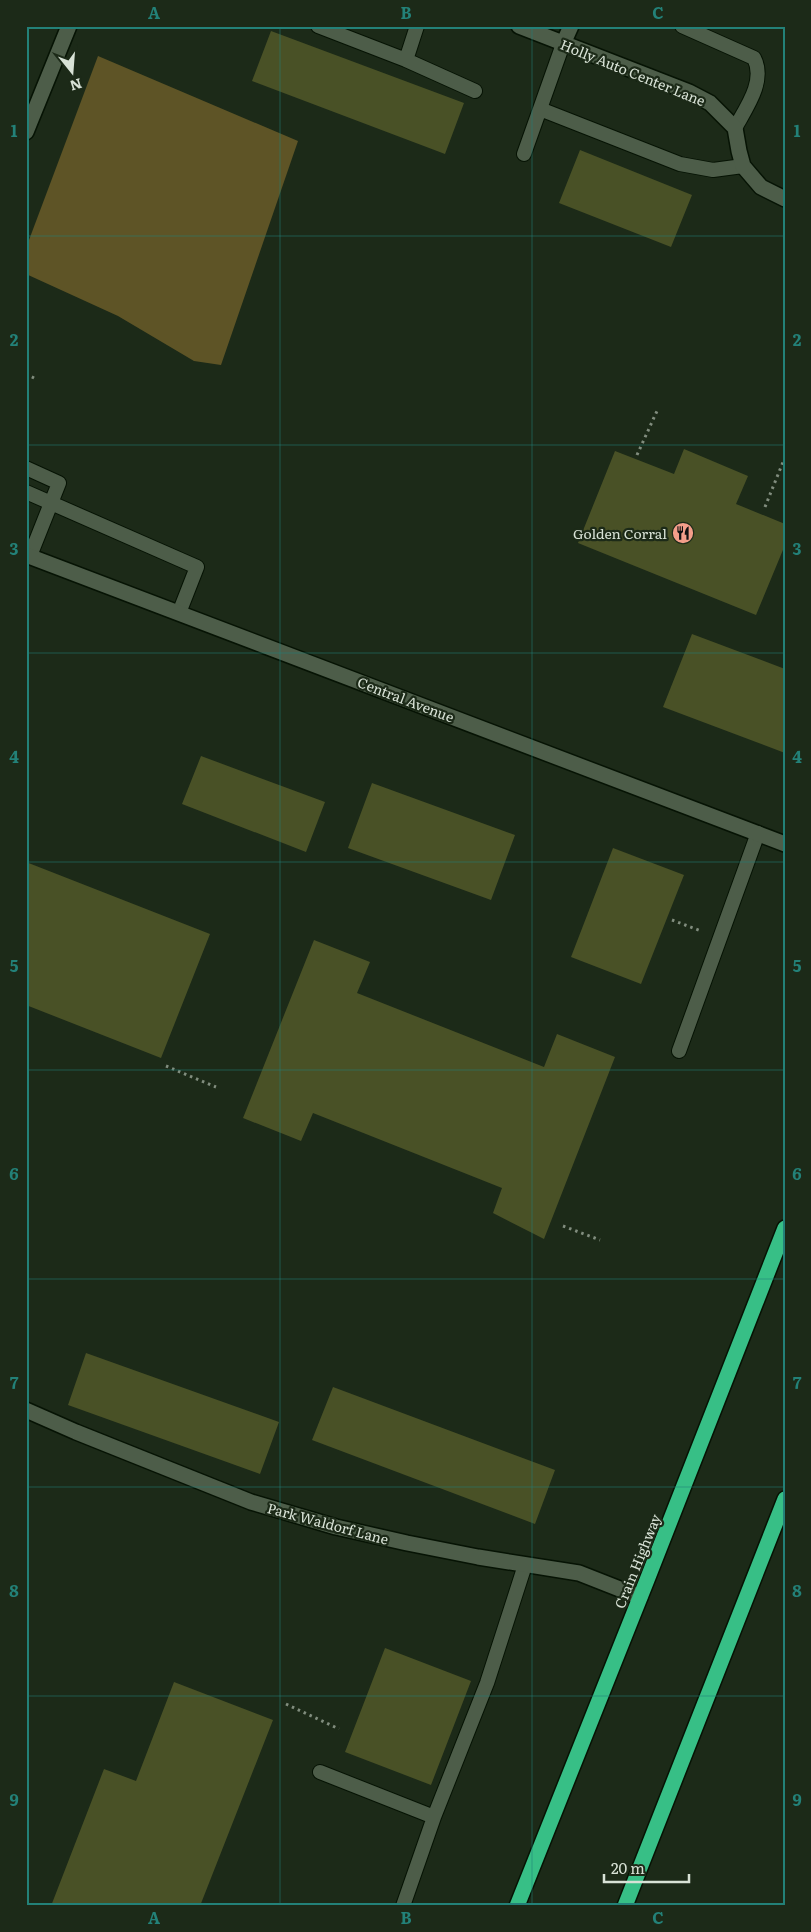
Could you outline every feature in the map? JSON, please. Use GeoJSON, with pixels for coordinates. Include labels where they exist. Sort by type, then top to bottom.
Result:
{"type":"FeatureCollection","features":[{"type":"Feature","properties":{"kind":"highway","name":"Crain Highway"},"geometry":{"type":"LineString","coordinates":[[517,1906],[785,1228]]}},
{"type":"Feature","properties":{"kind":"highway"},"geometry":{"type":"LineString","coordinates":[[625,1906],[785,1499]]}},
{"type":"Feature","properties":{"kind":"street"},"geometry":{"type":"LineString","coordinates":[[26,132],[69,26]]}},
{"type":"Feature","properties":{"kind":"street","name":"Holly Auto Center Lane"},"geometry":{"type":"LineString","coordinates":[[519,26],[689,92],[710,104],[735,128]]}},
{"type":"Feature","properties":{"kind":"street"},"geometry":{"type":"LineString","coordinates":[[563,44],[570,26]]}},
{"type":"Feature","properties":{"kind":"street"},"geometry":{"type":"LineString","coordinates":[[735,128],[743,166],[761,187],[785,199]]}},
{"type":"Feature","properties":{"kind":"street","name":"Central Avenue"},"geometry":{"type":"LineString","coordinates":[[28,555],[785,844]]}},
{"type":"Feature","properties":{"kind":"street","name":"Park Waldorf Lane"},"geometry":{"type":"LineString","coordinates":[[26,1410],[251,1502],[336,1527],[398,1541],[478,1558],[579,1573],[640,1597]]}},
{"type":"Feature","properties":{"kind":"lane"},"geometry":{"type":"LineString","coordinates":[[318,26],[406,60],[474,91]]}},
{"type":"Feature","properties":{"kind":"lane"},"geometry":{"type":"LineString","coordinates":[[406,60],[417,26]]}},
{"type":"Feature","properties":{"kind":"lane"},"geometry":{"type":"LineString","coordinates":[[682,26],[754,58],[758,66],[754,93],[735,128]]}},
{"type":"Feature","properties":{"kind":"lane"},"geometry":{"type":"LineString","coordinates":[[524,154],[563,44]]}},
{"type":"Feature","properties":{"kind":"lane"},"geometry":{"type":"LineString","coordinates":[[540,108],[680,164],[713,170],[743,166]]}},
{"type":"Feature","properties":{"kind":"lane"},"geometry":{"type":"LineString","coordinates":[[26,468],[59,483],[28,555]]}},
{"type":"Feature","properties":{"kind":"lane"},"geometry":{"type":"LineString","coordinates":[[26,492],[196,567],[179,613]]}},
{"type":"Feature","properties":{"kind":"lane"},"geometry":{"type":"LineString","coordinates":[[679,1051],[758,833]]}},
{"type":"Feature","properties":{"kind":"lane"},"geometry":{"type":"LineString","coordinates":[[403,1906],[434,1817],[487,1683],[525,1565]]}},
{"type":"Feature","properties":{"kind":"lane"},"geometry":{"type":"LineString","coordinates":[[320,1772],[434,1817]]}},
{"type":"Feature","properties":{"kind":"path"},"geometry":{"type":"LineString","coordinates":[[26,374],[36,379]]}},
{"type":"Feature","properties":{"kind":"path"},"geometry":{"type":"LineString","coordinates":[[637,455],[657,411]]}},
{"type":"Feature","properties":{"kind":"path"},"geometry":{"type":"LineString","coordinates":[[764,507],[783,462]]}},
{"type":"Feature","properties":{"kind":"path"},"geometry":{"type":"LineString","coordinates":[[672,920],[720,938]]}},
{"type":"Feature","properties":{"kind":"path"},"geometry":{"type":"LineString","coordinates":[[166,1066],[216,1087]]}},
{"type":"Feature","properties":{"kind":"path"},"geometry":{"type":"LineString","coordinates":[[563,1226],[600,1240]]}},
{"type":"Feature","properties":{"kind":"path"},"geometry":{"type":"LineString","coordinates":[[286,1704],[339,1729]]}},
{"type":"Feature","properties":{"kind":"shaded area"},"geometry":{"type":"Polygon","coordinates":[[[98,56],[298,141],[221,365],[194,361],[118,316],[26,274],[26,248],[98,56]]]}},
{"type":"Feature","properties":{"kind":"building"},"geometry":{"type":"Polygon","coordinates":[[[271,31],[464,103],[445,154],[252,81],[271,31]]]}},
{"type":"Feature","properties":{"kind":"building"},"geometry":{"type":"Polygon","coordinates":[[[580,150],[692,195],[671,247],[559,203],[580,150]]]}},
{"type":"Feature","properties":{"kind":"building","name":"Golden Corral"},"geometry":{"type":"Polygon","coordinates":[[[684,449],[748,476],[736,504],[785,524],[785,545],[756,615],[578,543],[615,451],[674,474],[684,449]]]}},
{"type":"Feature","properties":{"kind":"building"},"geometry":{"type":"Polygon","coordinates":[[[692,634],[785,669],[785,753],[663,707],[692,634]]]}},
{"type":"Feature","properties":{"kind":"building"},"geometry":{"type":"Polygon","coordinates":[[[201,756],[325,802],[306,852],[182,804],[201,756]]]}},
{"type":"Feature","properties":{"kind":"building"},"geometry":{"type":"Polygon","coordinates":[[[372,783],[515,835],[491,900],[348,848],[372,783]]]}},
{"type":"Feature","properties":{"kind":"building"},"geometry":{"type":"Polygon","coordinates":[[[613,848],[684,875],[641,984],[571,957],[613,848]]]}},
{"type":"Feature","properties":{"kind":"building"},"geometry":{"type":"Polygon","coordinates":[[[26,862],[210,934],[161,1058],[26,1005],[26,862]]]}},
{"type":"Feature","properties":{"kind":"building"},"geometry":{"type":"Polygon","coordinates":[[[314,940],[370,962],[357,993],[544,1067],[557,1034],[615,1057],[544,1239],[493,1213],[502,1188],[313,1113],[301,1141],[243,1118],[314,940]]]}},
{"type":"Feature","properties":{"kind":"building"},"geometry":{"type":"Polygon","coordinates":[[[86,1353],[279,1422],[260,1474],[68,1405],[86,1353]]]}},
{"type":"Feature","properties":{"kind":"building"},"geometry":{"type":"Polygon","coordinates":[[[333,1387],[555,1470],[535,1524],[312,1440],[333,1387]]]}},
{"type":"Feature","properties":{"kind":"building"},"geometry":{"type":"Polygon","coordinates":[[[385,1648],[471,1681],[431,1785],[345,1752],[385,1648]]]}},
{"type":"Feature","properties":{"kind":"building"},"geometry":{"type":"Polygon","coordinates":[[[174,1682],[273,1720],[200,1906],[51,1906],[104,1769],[136,1781],[174,1682]]]}},
{"type":"Feature","properties":{"kind":"place","name":"Golden Corral"},"geometry":{"type":"Point","coordinates":[683,533]}}]}
